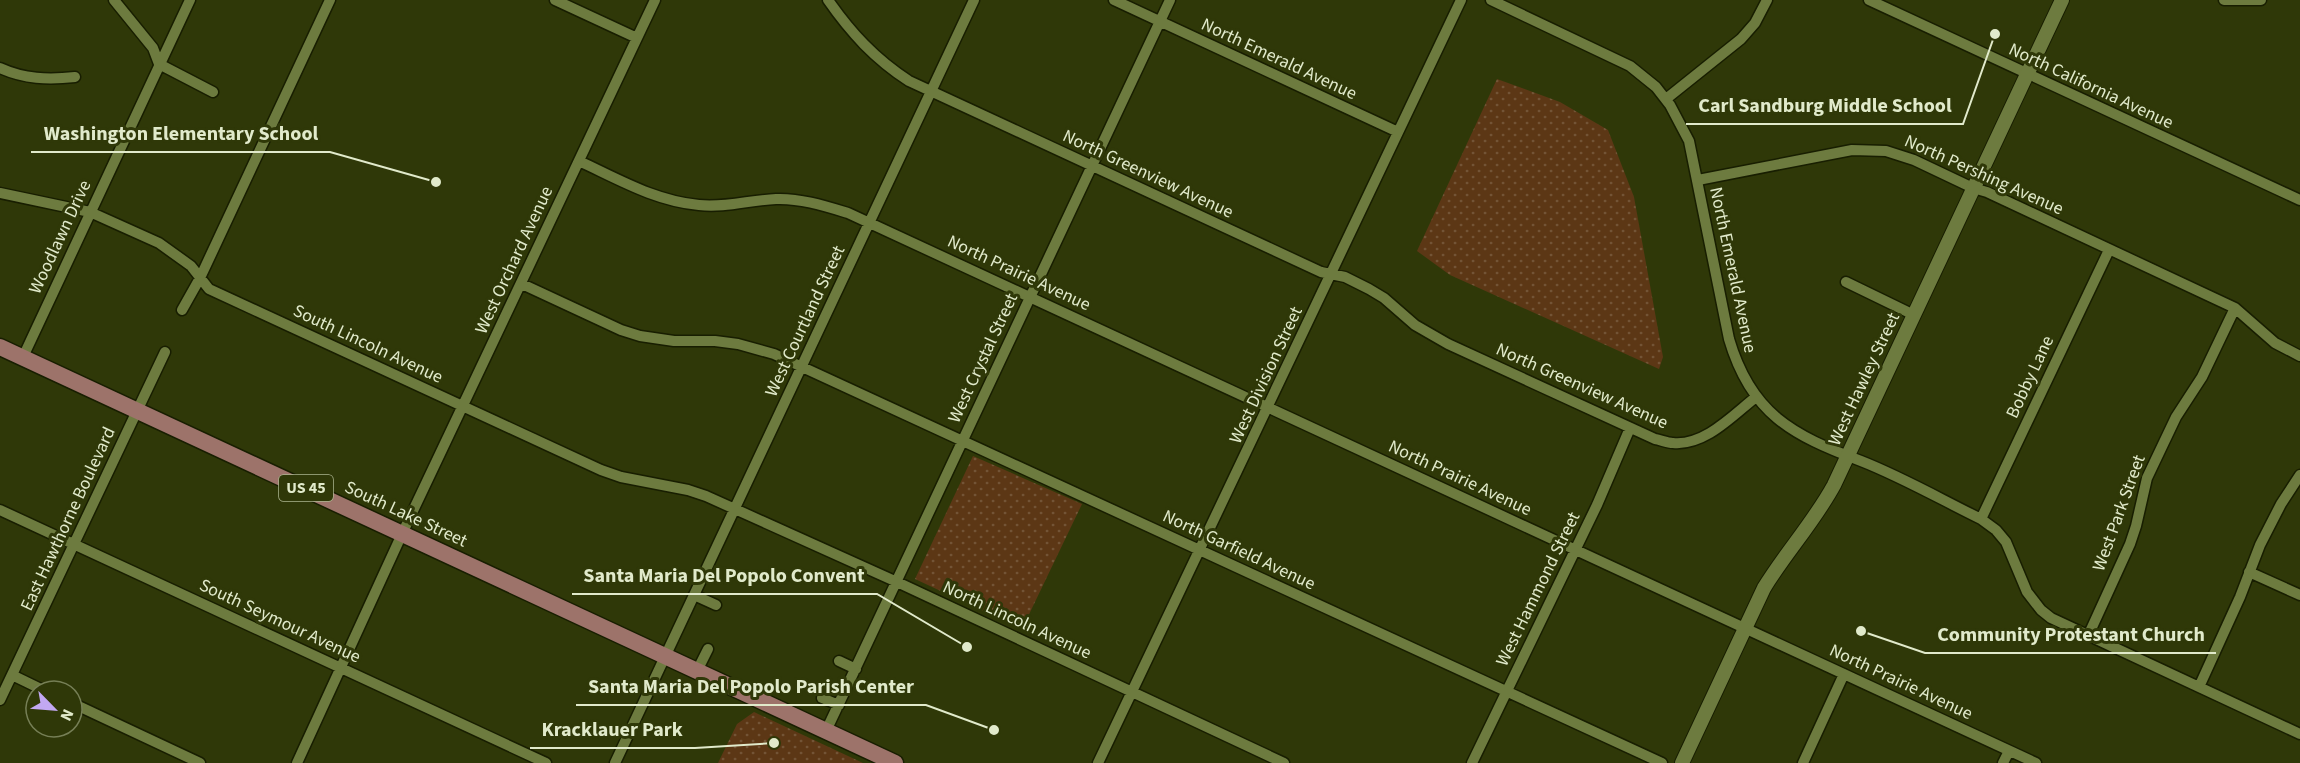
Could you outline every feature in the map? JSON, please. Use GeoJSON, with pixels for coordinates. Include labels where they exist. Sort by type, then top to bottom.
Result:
{"type":"FeatureCollection","features":[{"type":"Feature","properties":{"kind":"main road","name":"South Lake Street"},"geometry":{"type":"LineString","coordinates":[[0,347],[664,656]]}},
{"type":"Feature","properties":{"kind":"main road","name":"US 45"},"geometry":{"type":"LineString","coordinates":[[664,656],[895,763]]}},
{"type":"Feature","properties":{"kind":"street"},"geometry":{"type":"LineString","coordinates":[[114,0],[153,48],[159,64],[213,92]]}},
{"type":"Feature","properties":{"kind":"street","name":"Woodlawn Drive"},"geometry":{"type":"LineString","coordinates":[[23,357],[190,0]]}},
{"type":"Feature","properties":{"kind":"street"},"geometry":{"type":"LineString","coordinates":[[182,310],[200,278],[330,0]]}},
{"type":"Feature","properties":{"kind":"street"},"geometry":{"type":"LineString","coordinates":[[555,0],[637,38]]}},
{"type":"Feature","properties":{"kind":"street","name":"West Orchard Avenue"},"geometry":{"type":"LineString","coordinates":[[297,763],[402,534],[655,0]]}},
{"type":"Feature","properties":{"kind":"street","name":"North Greenview Avenue"},"geometry":{"type":"LineString","coordinates":[[828,0],[858,40],[873,55],[899,75],[931,92],[1321,272],[1345,277],[1384,298],[1415,325],[1439,340],[1655,439],[1674,443],[1689,442],[1707,435],[1756,397]]}},
{"type":"Feature","properties":{"kind":"street","name":"West Courtland Street"},"geometry":{"type":"LineString","coordinates":[[615,763],[974,0]]}},
{"type":"Feature","properties":{"kind":"street","name":"North Emerald Avenue"},"geometry":{"type":"LineString","coordinates":[[1114,0],[1398,132]]}},
{"type":"Feature","properties":{"kind":"street","name":"West Crystal Street"},"geometry":{"type":"LineString","coordinates":[[826,731],[1170,0]]}},
{"type":"Feature","properties":{"kind":"street","name":"West Division Street"},"geometry":{"type":"LineString","coordinates":[[1098,763],[1461,0]]}},
{"type":"Feature","properties":{"kind":"street"},"geometry":{"type":"LineString","coordinates":[[1491,0],[1630,66],[1656,87],[1680,120],[1689,141],[1698,180]]}},
{"type":"Feature","properties":{"kind":"street"},"geometry":{"type":"LineString","coordinates":[[1666,99],[1741,39],[1755,23],[1767,0]]}},
{"type":"Feature","properties":{"kind":"street","name":"North California Avenue"},"geometry":{"type":"LineString","coordinates":[[1869,0],[2300,200]]}},
{"type":"Feature","properties":{"kind":"street","name":"West Hawley Street"},"geometry":{"type":"LineString","coordinates":[[1682,763],[1764,588],[1822,505],[1847,457],[2062,0]]}},
{"type":"Feature","properties":{"kind":"street"},"geometry":{"type":"LineString","coordinates":[[2224,0],[2260,0]]}},
{"type":"Feature","properties":{"kind":"street"},"geometry":{"type":"LineString","coordinates":[[0,68],[11,73],[39,79],[75,77]]}},
{"type":"Feature","properties":{"kind":"street","name":"North Pershing Avenue"},"geometry":{"type":"LineString","coordinates":[[1698,180],[1852,150],[1886,151],[1914,160],[1987,192],[2235,308],[2275,344],[2300,356]]}},
{"type":"Feature","properties":{"kind":"street","name":"North Prairie Avenue"},"geometry":{"type":"LineString","coordinates":[[579,161],[642,191],[681,203],[722,206],[778,199],[795,200],[831,207],[870,223],[2036,763]]}},
{"type":"Feature","properties":{"kind":"street","name":"North Emerald Avenue"},"geometry":{"type":"LineString","coordinates":[[1698,180],[1729,339],[1743,379],[1756,397]]}},
{"type":"Feature","properties":{"kind":"street","name":"South Lincoln Avenue"},"geometry":{"type":"LineString","coordinates":[[0,194],[90,212],[159,243],[191,266],[209,288],[600,470],[621,477],[688,490],[735,508]]}},
{"type":"Feature","properties":{"kind":"street","name":"Bobby Lane"},"geometry":{"type":"LineString","coordinates":[[1981,519],[2109,250]]}},
{"type":"Feature","properties":{"kind":"street"},"geometry":{"type":"LineString","coordinates":[[1846,282],[1914,315]]}},
{"type":"Feature","properties":{"kind":"street","name":"North Garfield Avenue"},"geometry":{"type":"LineString","coordinates":[[522,284],[621,330],[640,336],[674,341],[738,344],[774,354],[1662,763]]}},
{"type":"Feature","properties":{"kind":"street","name":"West Park Street"},"geometry":{"type":"LineString","coordinates":[[2088,636],[2130,544],[2146,478],[2176,417],[2202,377],[2235,308]]}},
{"type":"Feature","properties":{"kind":"street","name":"East Hawthorne Boulevard"},"geometry":{"type":"LineString","coordinates":[[0,700],[165,352]]}},
{"type":"Feature","properties":{"kind":"street"},"geometry":{"type":"LineString","coordinates":[[1756,397],[1770,414],[1792,430],[1981,519],[1996,530],[2006,542],[2019,576],[2035,604],[2051,618],[2300,734]]}},
{"type":"Feature","properties":{"kind":"street","name":"West Hammond Street"},"geometry":{"type":"LineString","coordinates":[[1472,763],[1575,549],[1630,428]]}},
{"type":"Feature","properties":{"kind":"street"},"geometry":{"type":"LineString","coordinates":[[2199,687],[2281,504],[2300,475]]}},
{"type":"Feature","properties":{"kind":"street","name":"North Lincoln Avenue"},"geometry":{"type":"LineString","coordinates":[[735,508],[1284,763]]}},
{"type":"Feature","properties":{"kind":"street","name":"South Seymour Avenue"},"geometry":{"type":"LineString","coordinates":[[0,510],[546,763]]}},
{"type":"Feature","properties":{"kind":"street"},"geometry":{"type":"LineString","coordinates":[[2249,572],[2300,595]]}},
{"type":"Feature","properties":{"kind":"street"},"geometry":{"type":"LineString","coordinates":[[694,595],[716,605]]}},
{"type":"Feature","properties":{"kind":"street"},"geometry":{"type":"LineString","coordinates":[[697,671],[708,649]]}},
{"type":"Feature","properties":{"kind":"street"},"geometry":{"type":"LineString","coordinates":[[839,661],[856,669]]}},
{"type":"Feature","properties":{"kind":"street"},"geometry":{"type":"LineString","coordinates":[[1803,763],[1844,674]]}},
{"type":"Feature","properties":{"kind":"street"},"geometry":{"type":"LineString","coordinates":[[12,675],[24,681]]}},
{"type":"Feature","properties":{"kind":"street"},"geometry":{"type":"LineString","coordinates":[[822,698],[839,705]]}},
{"type":"Feature","properties":{"kind":"street"},"geometry":{"type":"LineString","coordinates":[[84,709],[200,763]]}},
{"type":"Feature","properties":{"kind":"street"},"geometry":{"type":"LineString","coordinates":[[2003,763],[2009,751]]}},
{"type":"Feature","properties":{"kind":"shaded area"},"geometry":{"type":"Polygon","coordinates":[[[1497,79],[1560,102],[1608,130],[1634,197],[1663,357],[1659,369],[1450,275],[1417,251],[1497,79]]]}},
{"type":"Feature","properties":{"kind":"shaded area"},"geometry":{"type":"Polygon","coordinates":[[[973,456],[1082,504],[1022,629],[915,579],[973,456]]]}},
{"type":"Feature","properties":{"kind":"shaded area"},"geometry":{"type":"Polygon","coordinates":[[[754,712],[863,763],[718,763],[737,724],[754,712]]]}},
{"type":"Feature","properties":{"kind":"place","name":"Carl Sandburg Middle School"},"geometry":{"type":"Point","coordinates":[1995,34]}},
{"type":"Feature","properties":{"kind":"place","name":"Washington Elementary School"},"geometry":{"type":"Point","coordinates":[436,182]}},
{"type":"Feature","properties":{"kind":"place","name":"Community Protestant Church"},"geometry":{"type":"Point","coordinates":[1861,631]}},
{"type":"Feature","properties":{"kind":"place","name":"Santa Maria Del Popolo Convent"},"geometry":{"type":"Point","coordinates":[967,647]}},
{"type":"Feature","properties":{"kind":"place","name":"Santa Maria Del Popolo Parish Center"},"geometry":{"type":"Point","coordinates":[994,730]}},
{"type":"Feature","properties":{"kind":"place","name":"Kracklauer Park"},"geometry":{"type":"Point","coordinates":[774,743]}}]}
